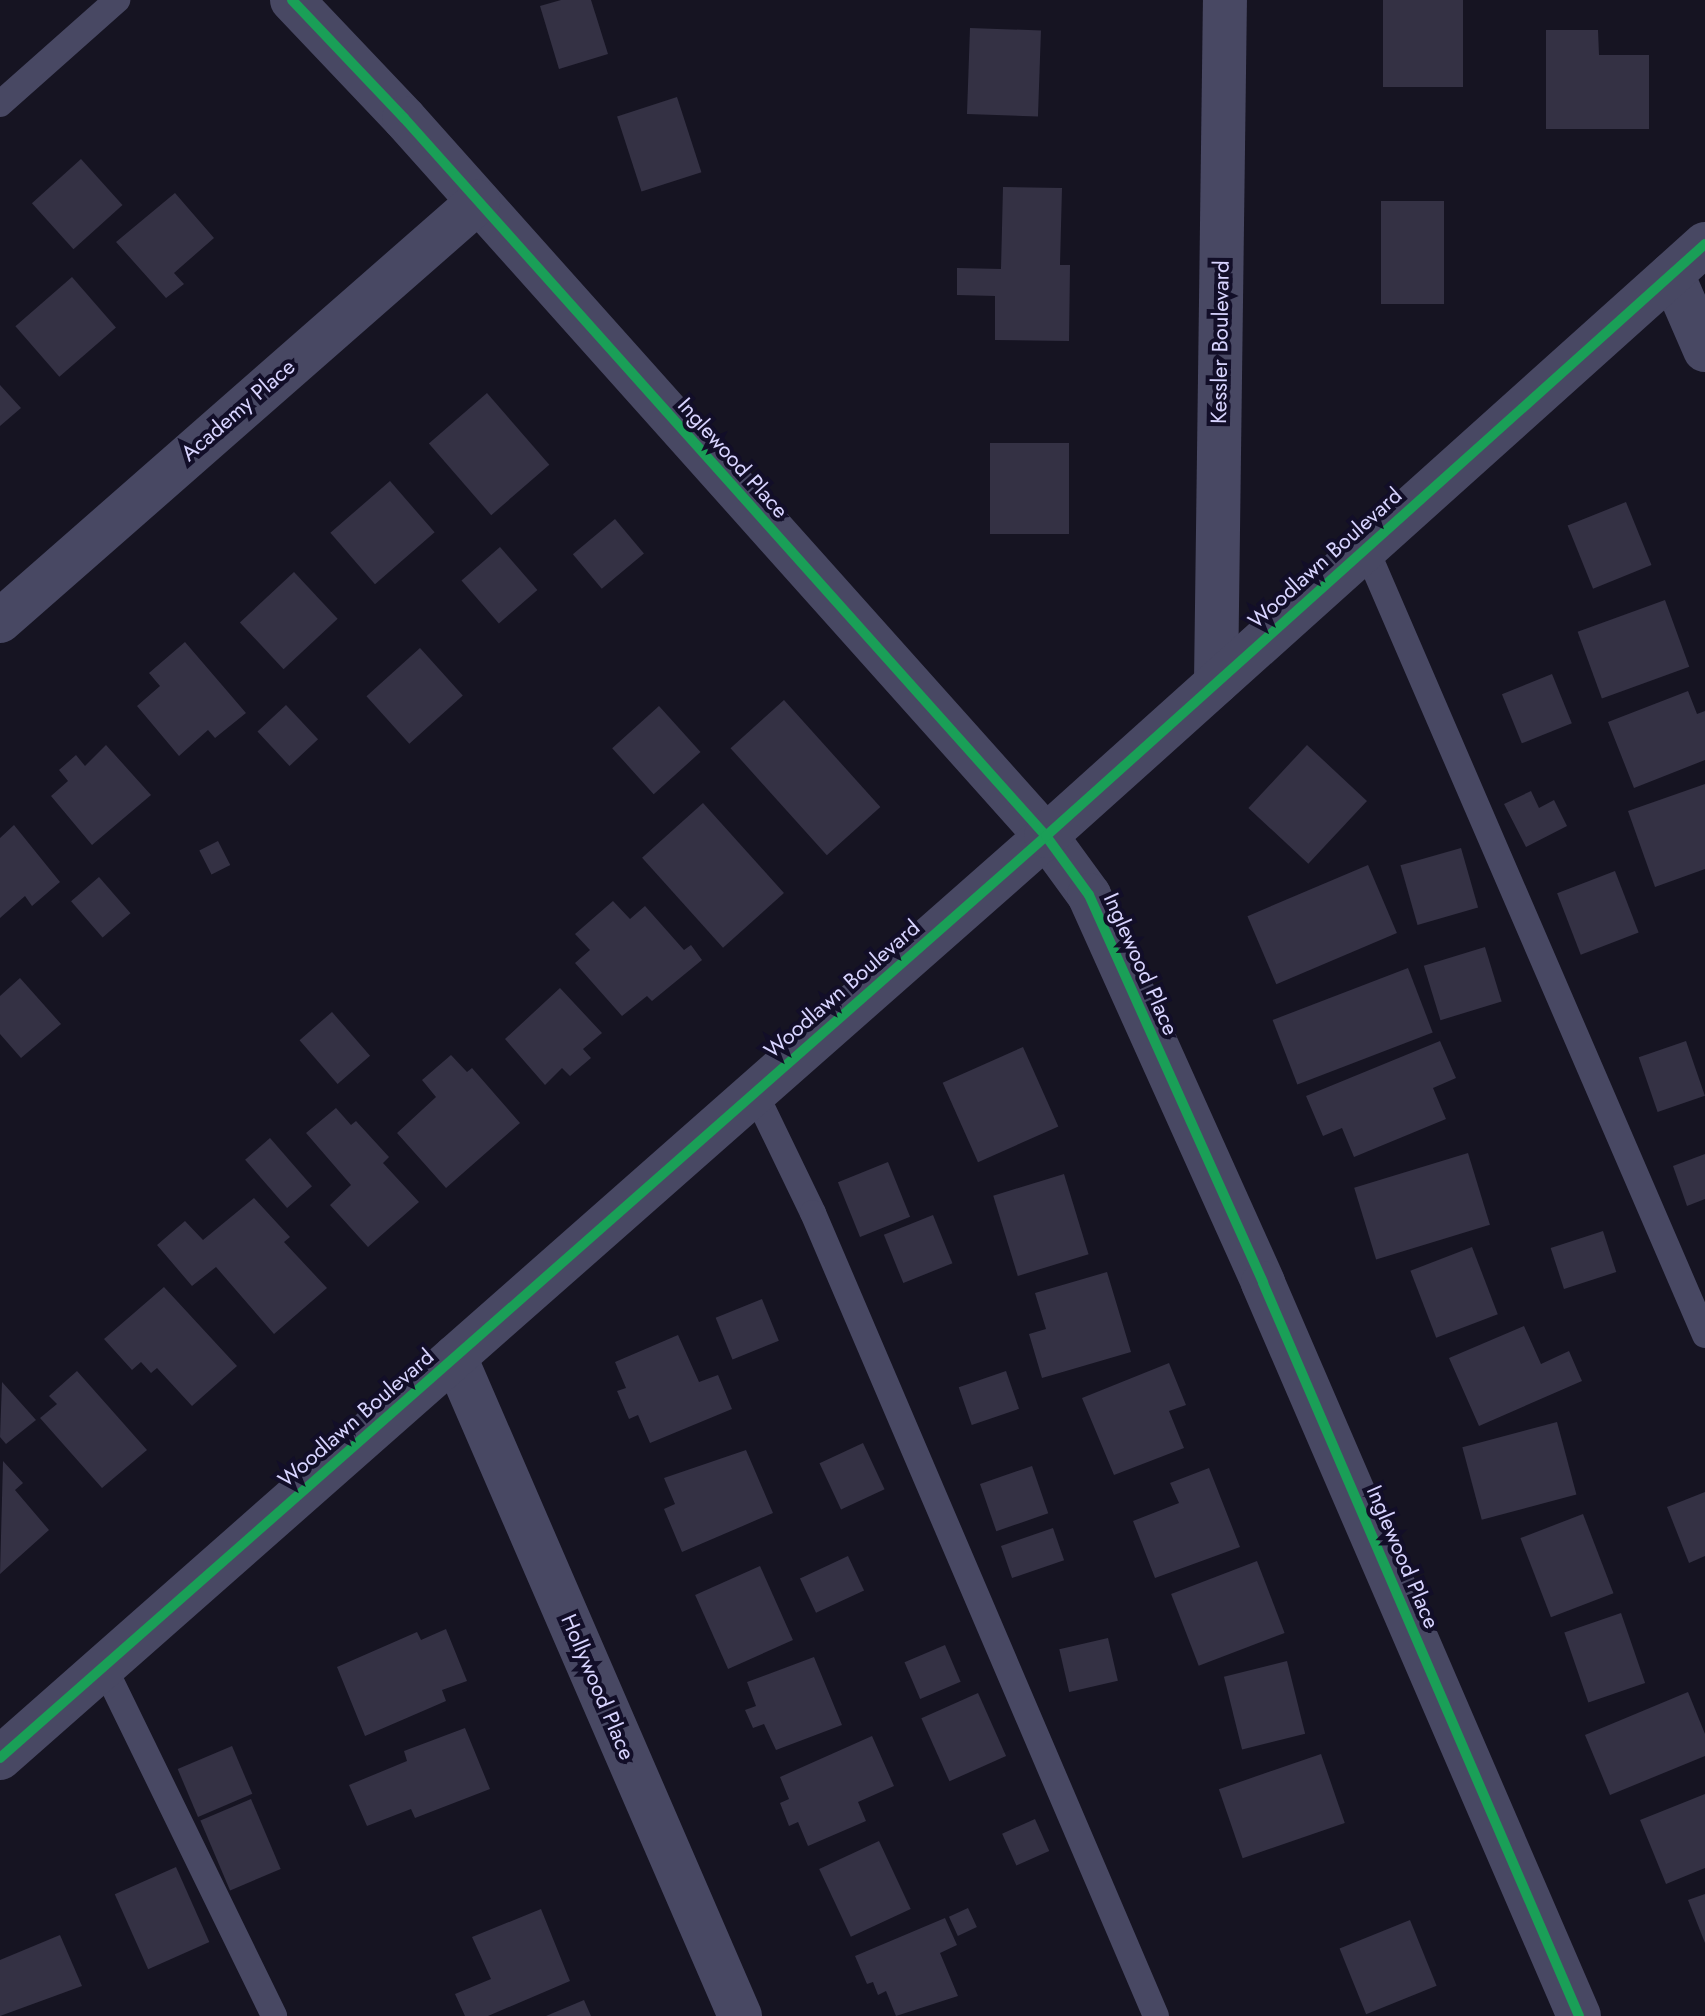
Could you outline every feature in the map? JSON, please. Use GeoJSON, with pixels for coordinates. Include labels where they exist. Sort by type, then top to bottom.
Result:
{"type":"FeatureCollection","features":[{"type":"Feature","properties":{"kind":"street","name":"Inglewood Place"},"geometry":{"type":"LineString","coordinates":[[292,0],[478,202],[1046,836],[1096,909],[1579,2016]]}},
{"type":"Feature","properties":{"kind":"street","name":"Kessler Boulevard"},"geometry":{"type":"LineString","coordinates":[[1216,683],[1225,0]]}},
{"type":"Feature","properties":{"kind":"street","name":"Academy Place"},"geometry":{"type":"LineString","coordinates":[[0,621],[478,202]]}},
{"type":"Feature","properties":{"kind":"street","name":"Woodlawn Boulevard"},"geometry":{"type":"LineString","coordinates":[[0,1758],[1046,836],[1705,244]]}},
{"type":"Feature","properties":{"kind":"street"},"geometry":{"type":"LineString","coordinates":[[1672,274],[1705,350]]}},
{"type":"Feature","properties":{"kind":"street","name":"Hollywood Place"},"geometry":{"type":"LineString","coordinates":[[455,1357],[740,2016]]}},
{"type":"Feature","properties":{"kind":"lane"},"geometry":{"type":"LineString","coordinates":[[0,104],[117,0]]}},
{"type":"Feature","properties":{"kind":"lane"},"geometry":{"type":"LineString","coordinates":[[1366,549],[1705,1335]]}},
{"type":"Feature","properties":{"kind":"lane"},"geometry":{"type":"LineString","coordinates":[[755,1093],[813,1213],[1156,2016]]}},
{"type":"Feature","properties":{"kind":"lane"},"geometry":{"type":"LineString","coordinates":[[104,1667],[274,2016]]}},
{"type":"Feature","properties":{"kind":"building"},"geometry":{"type":"Polygon","coordinates":[[[561,0],[591,0],[608,54],[559,69],[540,6],[561,0]]]}},
{"type":"Feature","properties":{"kind":"building"},"geometry":{"type":"Polygon","coordinates":[[[1383,0],[1463,0],[1463,87],[1383,87],[1383,0]]]}},
{"type":"Feature","properties":{"kind":"building"},"geometry":{"type":"Polygon","coordinates":[[[970,28],[1041,30],[1038,116],[967,114],[970,28]]]}},
{"type":"Feature","properties":{"kind":"building"},"geometry":{"type":"Polygon","coordinates":[[[1546,30],[1598,30],[1599,55],[1649,55],[1649,129],[1546,129],[1546,30]]]}},
{"type":"Feature","properties":{"kind":"building"},"geometry":{"type":"Polygon","coordinates":[[[677,97],[701,172],[641,192],[617,116],[677,97]]]}},
{"type":"Feature","properties":{"kind":"building"},"geometry":{"type":"Polygon","coordinates":[[[81,159],[122,205],[73,249],[32,203],[81,159]]]}},
{"type":"Feature","properties":{"kind":"building"},"geometry":{"type":"Polygon","coordinates":[[[1003,187],[1062,188],[1060,265],[1070,265],[1069,341],[995,340],[995,296],[957,295],[957,268],[1001,269],[1003,187]]]}},
{"type":"Feature","properties":{"kind":"building"},"geometry":{"type":"Polygon","coordinates":[[[175,193],[214,238],[174,273],[184,284],[166,298],[116,242],[175,193]]]}},
{"type":"Feature","properties":{"kind":"building"},"geometry":{"type":"Polygon","coordinates":[[[1381,201],[1444,201],[1444,304],[1381,304],[1381,201]]]}},
{"type":"Feature","properties":{"kind":"building"},"geometry":{"type":"Polygon","coordinates":[[[72,277],[116,328],[59,377],[15,326],[72,277]]]}},
{"type":"Feature","properties":{"kind":"building"},"geometry":{"type":"Polygon","coordinates":[[[0,385],[21,408],[0,426],[0,385]]]}},
{"type":"Feature","properties":{"kind":"building"},"geometry":{"type":"Polygon","coordinates":[[[487,393],[549,465],[491,515],[429,444],[487,393]]]}},
{"type":"Feature","properties":{"kind":"building"},"geometry":{"type":"Polygon","coordinates":[[[990,443],[1069,443],[1069,534],[990,534],[990,443]]]}},
{"type":"Feature","properties":{"kind":"building"},"geometry":{"type":"Polygon","coordinates":[[[390,481],[435,532],[375,584],[330,533],[390,481]]]}},
{"type":"Feature","properties":{"kind":"building"},"geometry":{"type":"Polygon","coordinates":[[[1626,502],[1651,565],[1593,589],[1568,526],[1626,502]]]}},
{"type":"Feature","properties":{"kind":"building"},"geometry":{"type":"Polygon","coordinates":[[[615,519],[644,553],[602,589],[573,554],[615,519]]]}},
{"type":"Feature","properties":{"kind":"building"},"geometry":{"type":"Polygon","coordinates":[[[500,547],[537,590],[499,623],[462,580],[500,547]]]}},
{"type":"Feature","properties":{"kind":"building"},"geometry":{"type":"Polygon","coordinates":[[[294,572],[338,619],[284,669],[240,622],[294,572]]]}},
{"type":"Feature","properties":{"kind":"building"},"geometry":{"type":"Polygon","coordinates":[[[1665,600],[1689,667],[1602,699],[1578,632],[1665,600]]]}},
{"type":"Feature","properties":{"kind":"building"},"geometry":{"type":"Polygon","coordinates":[[[185,642],[246,713],[215,738],[208,730],[179,756],[137,706],[160,686],[149,673],[185,642]]]}},
{"type":"Feature","properties":{"kind":"building"},"geometry":{"type":"Polygon","coordinates":[[[420,648],[463,696],[409,744],[366,696],[420,648]]]}},
{"type":"Feature","properties":{"kind":"building"},"geometry":{"type":"Polygon","coordinates":[[[1552,674],[1572,723],[1522,743],[1502,694],[1552,674]]]}},
{"type":"Feature","properties":{"kind":"building"},"geometry":{"type":"Polygon","coordinates":[[[1688,691],[1697,714],[1705,711],[1705,760],[1634,788],[1608,722],[1688,691]]]}},
{"type":"Feature","properties":{"kind":"building"},"geometry":{"type":"Polygon","coordinates":[[[784,700],[880,807],[827,855],[730,748],[784,700]]]}},
{"type":"Feature","properties":{"kind":"building"},"geometry":{"type":"Polygon","coordinates":[[[286,705],[318,739],[290,766],[257,732],[286,705]]]}},
{"type":"Feature","properties":{"kind":"building"},"geometry":{"type":"Polygon","coordinates":[[[659,706],[700,752],[654,794],[612,748],[659,706]]]}},
{"type":"Feature","properties":{"kind":"building"},"geometry":{"type":"Polygon","coordinates":[[[106,745],[151,795],[92,845],[51,796],[68,781],[59,770],[76,755],[85,766],[106,745]]]}},
{"type":"Feature","properties":{"kind":"building"},"geometry":{"type":"Polygon","coordinates":[[[1307,745],[1367,801],[1308,864],[1248,808],[1307,745]]]}},
{"type":"Feature","properties":{"kind":"building"},"geometry":{"type":"Polygon","coordinates":[[[1705,784],[1705,869],[1655,887],[1628,811],[1705,784]]]}},
{"type":"Feature","properties":{"kind":"building"},"geometry":{"type":"Polygon","coordinates":[[[1531,791],[1539,808],[1554,800],[1567,826],[1526,847],[1504,804],[1531,791]]]}},
{"type":"Feature","properties":{"kind":"building"},"geometry":{"type":"Polygon","coordinates":[[[703,803],[784,893],[723,948],[642,858],[703,803]]]}},
{"type":"Feature","properties":{"kind":"building"},"geometry":{"type":"Polygon","coordinates":[[[14,825],[60,882],[32,906],[25,896],[0,918],[0,838],[14,825]]]}},
{"type":"Feature","properties":{"kind":"building"},"geometry":{"type":"Polygon","coordinates":[[[218,841],[230,865],[212,875],[199,851],[218,841]]]}},
{"type":"Feature","properties":{"kind":"building"},"geometry":{"type":"Polygon","coordinates":[[[1461,848],[1478,908],[1418,925],[1400,865],[1461,848]]]}},
{"type":"Feature","properties":{"kind":"building"},"geometry":{"type":"Polygon","coordinates":[[[1368,865],[1397,933],[1276,984],[1247,916],[1368,865]]]}},
{"type":"Feature","properties":{"kind":"building"},"geometry":{"type":"Polygon","coordinates":[[[1615,871],[1639,933],[1581,955],[1557,893],[1615,871]]]}},
{"type":"Feature","properties":{"kind":"building"},"geometry":{"type":"Polygon","coordinates":[[[99,877],[130,913],[103,938],[71,901],[99,877]]]}},
{"type":"Feature","properties":{"kind":"building"},"geometry":{"type":"Polygon","coordinates":[[[613,901],[630,919],[645,906],[684,950],[691,945],[702,960],[652,1001],[647,996],[622,1016],[575,963],[590,950],[575,934],[613,901]]]}},
{"type":"Feature","properties":{"kind":"building"},"geometry":{"type":"Polygon","coordinates":[[[1485,947],[1502,1002],[1440,1020],[1424,966],[1485,947]]]}},
{"type":"Feature","properties":{"kind":"building"},"geometry":{"type":"Polygon","coordinates":[[[1408,968],[1433,1032],[1297,1084],[1273,1020],[1408,968]]]}},
{"type":"Feature","properties":{"kind":"building"},"geometry":{"type":"Polygon","coordinates":[[[20,978],[61,1024],[21,1058],[0,1034],[0,996],[20,978]]]}},
{"type":"Feature","properties":{"kind":"building"},"geometry":{"type":"Polygon","coordinates":[[[560,988],[602,1033],[583,1049],[591,1058],[570,1076],[562,1068],[545,1085],[505,1039],[560,988]]]}},
{"type":"Feature","properties":{"kind":"building"},"geometry":{"type":"Polygon","coordinates":[[[332,1012],[370,1056],[338,1084],[300,1040],[332,1012]]]}},
{"type":"Feature","properties":{"kind":"building"},"geometry":{"type":"Polygon","coordinates":[[[1440,1041],[1456,1078],[1433,1088],[1446,1119],[1354,1157],[1342,1128],[1323,1136],[1306,1096],[1440,1041]]]}},
{"type":"Feature","properties":{"kind":"building"},"geometry":{"type":"Polygon","coordinates":[[[1686,1041],[1705,1096],[1658,1112],[1639,1057],[1686,1041]]]}},
{"type":"Feature","properties":{"kind":"building"},"geometry":{"type":"Polygon","coordinates":[[[1023,1047],[1058,1126],[978,1162],[943,1083],[1023,1047]]]}},
{"type":"Feature","properties":{"kind":"building"},"geometry":{"type":"Polygon","coordinates":[[[451,1055],[467,1072],[472,1068],[520,1123],[446,1188],[397,1133],[436,1097],[422,1080],[451,1055]]]}},
{"type":"Feature","properties":{"kind":"building"},"geometry":{"type":"Polygon","coordinates":[[[336,1108],[351,1125],[356,1121],[389,1157],[383,1163],[419,1202],[368,1247],[330,1205],[351,1185],[306,1133],[336,1108]]]}},
{"type":"Feature","properties":{"kind":"building"},"geometry":{"type":"Polygon","coordinates":[[[270,1138],[312,1186],[287,1208],[245,1160],[270,1138]]]}},
{"type":"Feature","properties":{"kind":"building"},"geometry":{"type":"Polygon","coordinates":[[[1468,1153],[1490,1225],[1376,1260],[1354,1188],[1468,1153]]]}},
{"type":"Feature","properties":{"kind":"building"},"geometry":{"type":"Polygon","coordinates":[[[1705,1154],[1705,1199],[1687,1206],[1673,1166],[1705,1154]]]}},
{"type":"Feature","properties":{"kind":"building"},"geometry":{"type":"Polygon","coordinates":[[[888,1162],[910,1217],[860,1237],[838,1182],[888,1162]]]}},
{"type":"Feature","properties":{"kind":"building"},"geometry":{"type":"Polygon","coordinates":[[[1064,1174],[1089,1254],[1018,1276],[993,1196],[1064,1174]]]}},
{"type":"Feature","properties":{"kind":"building"},"geometry":{"type":"Polygon","coordinates":[[[254,1198],[290,1237],[284,1242],[327,1288],[274,1334],[216,1267],[192,1286],[157,1245],[185,1221],[203,1240],[254,1198]]]}},
{"type":"Feature","properties":{"kind":"building"},"geometry":{"type":"Polygon","coordinates":[[[933,1215],[952,1263],[903,1283],[884,1235],[933,1215]]]}},
{"type":"Feature","properties":{"kind":"building"},"geometry":{"type":"Polygon","coordinates":[[[1603,1231],[1616,1272],[1564,1289],[1551,1248],[1603,1231]]]}},
{"type":"Feature","properties":{"kind":"building"},"geometry":{"type":"Polygon","coordinates":[[[1472,1247],[1498,1314],[1436,1338],[1410,1271],[1472,1247]]]}},
{"type":"Feature","properties":{"kind":"building"},"geometry":{"type":"Polygon","coordinates":[[[1107,1272],[1131,1352],[1042,1378],[1029,1334],[1046,1329],[1035,1293],[1107,1272]]]}},
{"type":"Feature","properties":{"kind":"building"},"geometry":{"type":"Polygon","coordinates":[[[164,1287],[237,1366],[192,1406],[157,1368],[151,1373],[141,1362],[132,1370],[104,1339],[164,1287]]]}},
{"type":"Feature","properties":{"kind":"building"},"geometry":{"type":"Polygon","coordinates":[[[762,1299],[779,1341],[732,1359],[716,1318],[762,1299]]]}},
{"type":"Feature","properties":{"kind":"building"},"geometry":{"type":"Polygon","coordinates":[[[1524,1326],[1541,1364],[1569,1351],[1582,1381],[1479,1426],[1449,1358],[1524,1326]]]}},
{"type":"Feature","properties":{"kind":"building"},"geometry":{"type":"Polygon","coordinates":[[[678,1335],[699,1382],[718,1375],[732,1409],[650,1443],[638,1415],[629,1419],[617,1391],[626,1388],[615,1362],[678,1335]]]}},
{"type":"Feature","properties":{"kind":"building"},"geometry":{"type":"Polygon","coordinates":[[[1169,1363],[1186,1405],[1169,1411],[1184,1448],[1114,1475],[1082,1398],[1169,1363]]]}},
{"type":"Feature","properties":{"kind":"building"},"geometry":{"type":"Polygon","coordinates":[[[77,1371],[147,1450],[102,1488],[40,1418],[57,1404],[49,1396],[77,1371]]]}},
{"type":"Feature","properties":{"kind":"building"},"geometry":{"type":"Polygon","coordinates":[[[1006,1371],[1019,1409],[972,1425],[959,1387],[1006,1371]]]}},
{"type":"Feature","properties":{"kind":"building"},"geometry":{"type":"Polygon","coordinates":[[[2,1382],[36,1420],[6,1444],[0,1437],[2,1382]]]}},
{"type":"Feature","properties":{"kind":"building"},"geometry":{"type":"Polygon","coordinates":[[[1557,1422],[1576,1494],[1482,1520],[1462,1447],[1557,1422]]]}},
{"type":"Feature","properties":{"kind":"building"},"geometry":{"type":"Polygon","coordinates":[[[863,1443],[885,1489],[841,1510],[819,1463],[863,1443]]]}},
{"type":"Feature","properties":{"kind":"building"},"geometry":{"type":"Polygon","coordinates":[[[746,1450],[773,1513],[682,1552],[664,1509],[675,1504],[664,1478],[746,1450]]]}},
{"type":"Feature","properties":{"kind":"building"},"geometry":{"type":"Polygon","coordinates":[[[3,1461],[23,1483],[15,1490],[49,1530],[0,1574],[3,1461]]]}},
{"type":"Feature","properties":{"kind":"building"},"geometry":{"type":"Polygon","coordinates":[[[1032,1466],[1048,1513],[996,1531],[980,1484],[1032,1466]]]}},
{"type":"Feature","properties":{"kind":"building"},"geometry":{"type":"Polygon","coordinates":[[[1209,1468],[1240,1547],[1155,1578],[1133,1521],[1179,1503],[1170,1483],[1209,1468]]]}},
{"type":"Feature","properties":{"kind":"building"},"geometry":{"type":"Polygon","coordinates":[[[1705,1492],[1705,1556],[1689,1563],[1667,1507],[1705,1492]]]}},
{"type":"Feature","properties":{"kind":"building"},"geometry":{"type":"Polygon","coordinates":[[[1583,1514],[1613,1593],[1551,1617],[1520,1538],[1583,1514]]]}},
{"type":"Feature","properties":{"kind":"building"},"geometry":{"type":"Polygon","coordinates":[[[1053,1528],[1064,1560],[1012,1578],[1001,1546],[1053,1528]]]}},
{"type":"Feature","properties":{"kind":"building"},"geometry":{"type":"Polygon","coordinates":[[[848,1556],[864,1590],[816,1613],[800,1578],[848,1556]]]}},
{"type":"Feature","properties":{"kind":"building"},"geometry":{"type":"Polygon","coordinates":[[[1257,1561],[1285,1633],[1199,1666],[1171,1594],[1257,1561]]]}},
{"type":"Feature","properties":{"kind":"building"},"geometry":{"type":"Polygon","coordinates":[[[760,1566],[793,1640],[728,1669],[695,1595],[760,1566]]]}},
{"type":"Feature","properties":{"kind":"building"},"geometry":{"type":"Polygon","coordinates":[[[1621,1613],[1645,1683],[1588,1703],[1564,1633],[1621,1613]]]}},
{"type":"Feature","properties":{"kind":"building"},"geometry":{"type":"Polygon","coordinates":[[[446,1629],[467,1681],[442,1690],[446,1701],[365,1736],[337,1667],[417,1632],[421,1640],[446,1629]]]}},
{"type":"Feature","properties":{"kind":"building"},"geometry":{"type":"Polygon","coordinates":[[[1108,1638],[1118,1681],[1069,1692],[1059,1649],[1108,1638]]]}},
{"type":"Feature","properties":{"kind":"building"},"geometry":{"type":"Polygon","coordinates":[[[945,1645],[961,1682],[920,1699],[904,1662],[945,1645]]]}},
{"type":"Feature","properties":{"kind":"building"},"geometry":{"type":"Polygon","coordinates":[[[814,1657],[842,1725],[776,1750],[764,1724],[753,1728],[745,1710],[756,1706],[747,1682],[814,1657]]]}},
{"type":"Feature","properties":{"kind":"building"},"geometry":{"type":"Polygon","coordinates":[[[1287,1661],[1305,1734],[1242,1749],[1224,1677],[1287,1661]]]}},
{"type":"Feature","properties":{"kind":"building"},"geometry":{"type":"Polygon","coordinates":[[[1688,1692],[1705,1734],[1705,1756],[1610,1795],[1585,1735],[1688,1692]]]}},
{"type":"Feature","properties":{"kind":"building"},"geometry":{"type":"Polygon","coordinates":[[[978,1693],[1006,1756],[949,1781],[921,1718],[978,1693]]]}},
{"type":"Feature","properties":{"kind":"building"},"geometry":{"type":"Polygon","coordinates":[[[465,1728],[490,1789],[415,1818],[411,1809],[367,1826],[349,1785],[407,1761],[404,1751],[465,1728]]]}},
{"type":"Feature","properties":{"kind":"building"},"geometry":{"type":"Polygon","coordinates":[[[872,1736],[894,1786],[858,1802],[866,1821],[808,1846],[798,1822],[789,1826],[780,1803],[789,1799],[780,1777],[872,1736]]]}},
{"type":"Feature","properties":{"kind":"building"},"geometry":{"type":"Polygon","coordinates":[[[232,1746],[252,1794],[198,1817],[178,1769],[232,1746]]]}},
{"type":"Feature","properties":{"kind":"building"},"geometry":{"type":"Polygon","coordinates":[[[1321,1754],[1345,1823],[1243,1858],[1219,1789],[1321,1754]]]}},
{"type":"Feature","properties":{"kind":"building"},"geometry":{"type":"Polygon","coordinates":[[[1705,1794],[1705,1868],[1666,1884],[1640,1820],[1705,1794]]]}},
{"type":"Feature","properties":{"kind":"building"},"geometry":{"type":"Polygon","coordinates":[[[251,1799],[281,1869],[230,1890],[200,1820],[251,1799]]]}},
{"type":"Feature","properties":{"kind":"building"},"geometry":{"type":"Polygon","coordinates":[[[1035,1819],[1049,1851],[1016,1866],[1002,1834],[1035,1819]]]}},
{"type":"Feature","properties":{"kind":"building"},"geometry":{"type":"Polygon","coordinates":[[[879,1841],[911,1909],[851,1937],[819,1869],[879,1841]]]}},
{"type":"Feature","properties":{"kind":"building"},"geometry":{"type":"Polygon","coordinates":[[[176,1867],[209,1942],[148,1969],[115,1894],[176,1867]]]}},
{"type":"Feature","properties":{"kind":"building"},"geometry":{"type":"Polygon","coordinates":[[[1705,1894],[1705,1943],[1688,1900],[1705,1894]]]}},
{"type":"Feature","properties":{"kind":"building"},"geometry":{"type":"Polygon","coordinates":[[[968,1908],[977,1927],[958,1936],[949,1917],[968,1908]]]}},
{"type":"Feature","properties":{"kind":"building"},"geometry":{"type":"Polygon","coordinates":[[[541,1909],[570,1981],[488,2016],[465,2016],[455,1994],[491,1979],[472,1937],[541,1909]]]}},
{"type":"Feature","properties":{"kind":"building"},"geometry":{"type":"Polygon","coordinates":[[[945,1918],[957,1945],[940,1953],[958,1996],[896,2016],[886,1991],[878,1995],[873,1982],[867,1984],[855,1956],[945,1918]]]}},
{"type":"Feature","properties":{"kind":"building"},"geometry":{"type":"Polygon","coordinates":[[[1410,1920],[1437,1986],[1366,2014],[1340,1948],[1410,1920]]]}},
{"type":"Feature","properties":{"kind":"building"},"geometry":{"type":"Polygon","coordinates":[[[60,1935],[82,1986],[0,2016],[0,1960],[60,1935]]]}},
{"type":"Feature","properties":{"kind":"building"},"geometry":{"type":"Polygon","coordinates":[[[584,2000],[591,2016],[546,2016],[584,2000]]]}},
{"type":"Feature","properties":{"kind":"cycle path"},"geometry":{"type":"LineString","coordinates":[[292,0],[404,118],[1046,836],[1089,895],[1263,1283],[1579,2016]]}},
{"type":"Feature","properties":{"kind":"cycle path"},"geometry":{"type":"LineString","coordinates":[[0,1758],[1046,836],[1705,244]]}}]}
